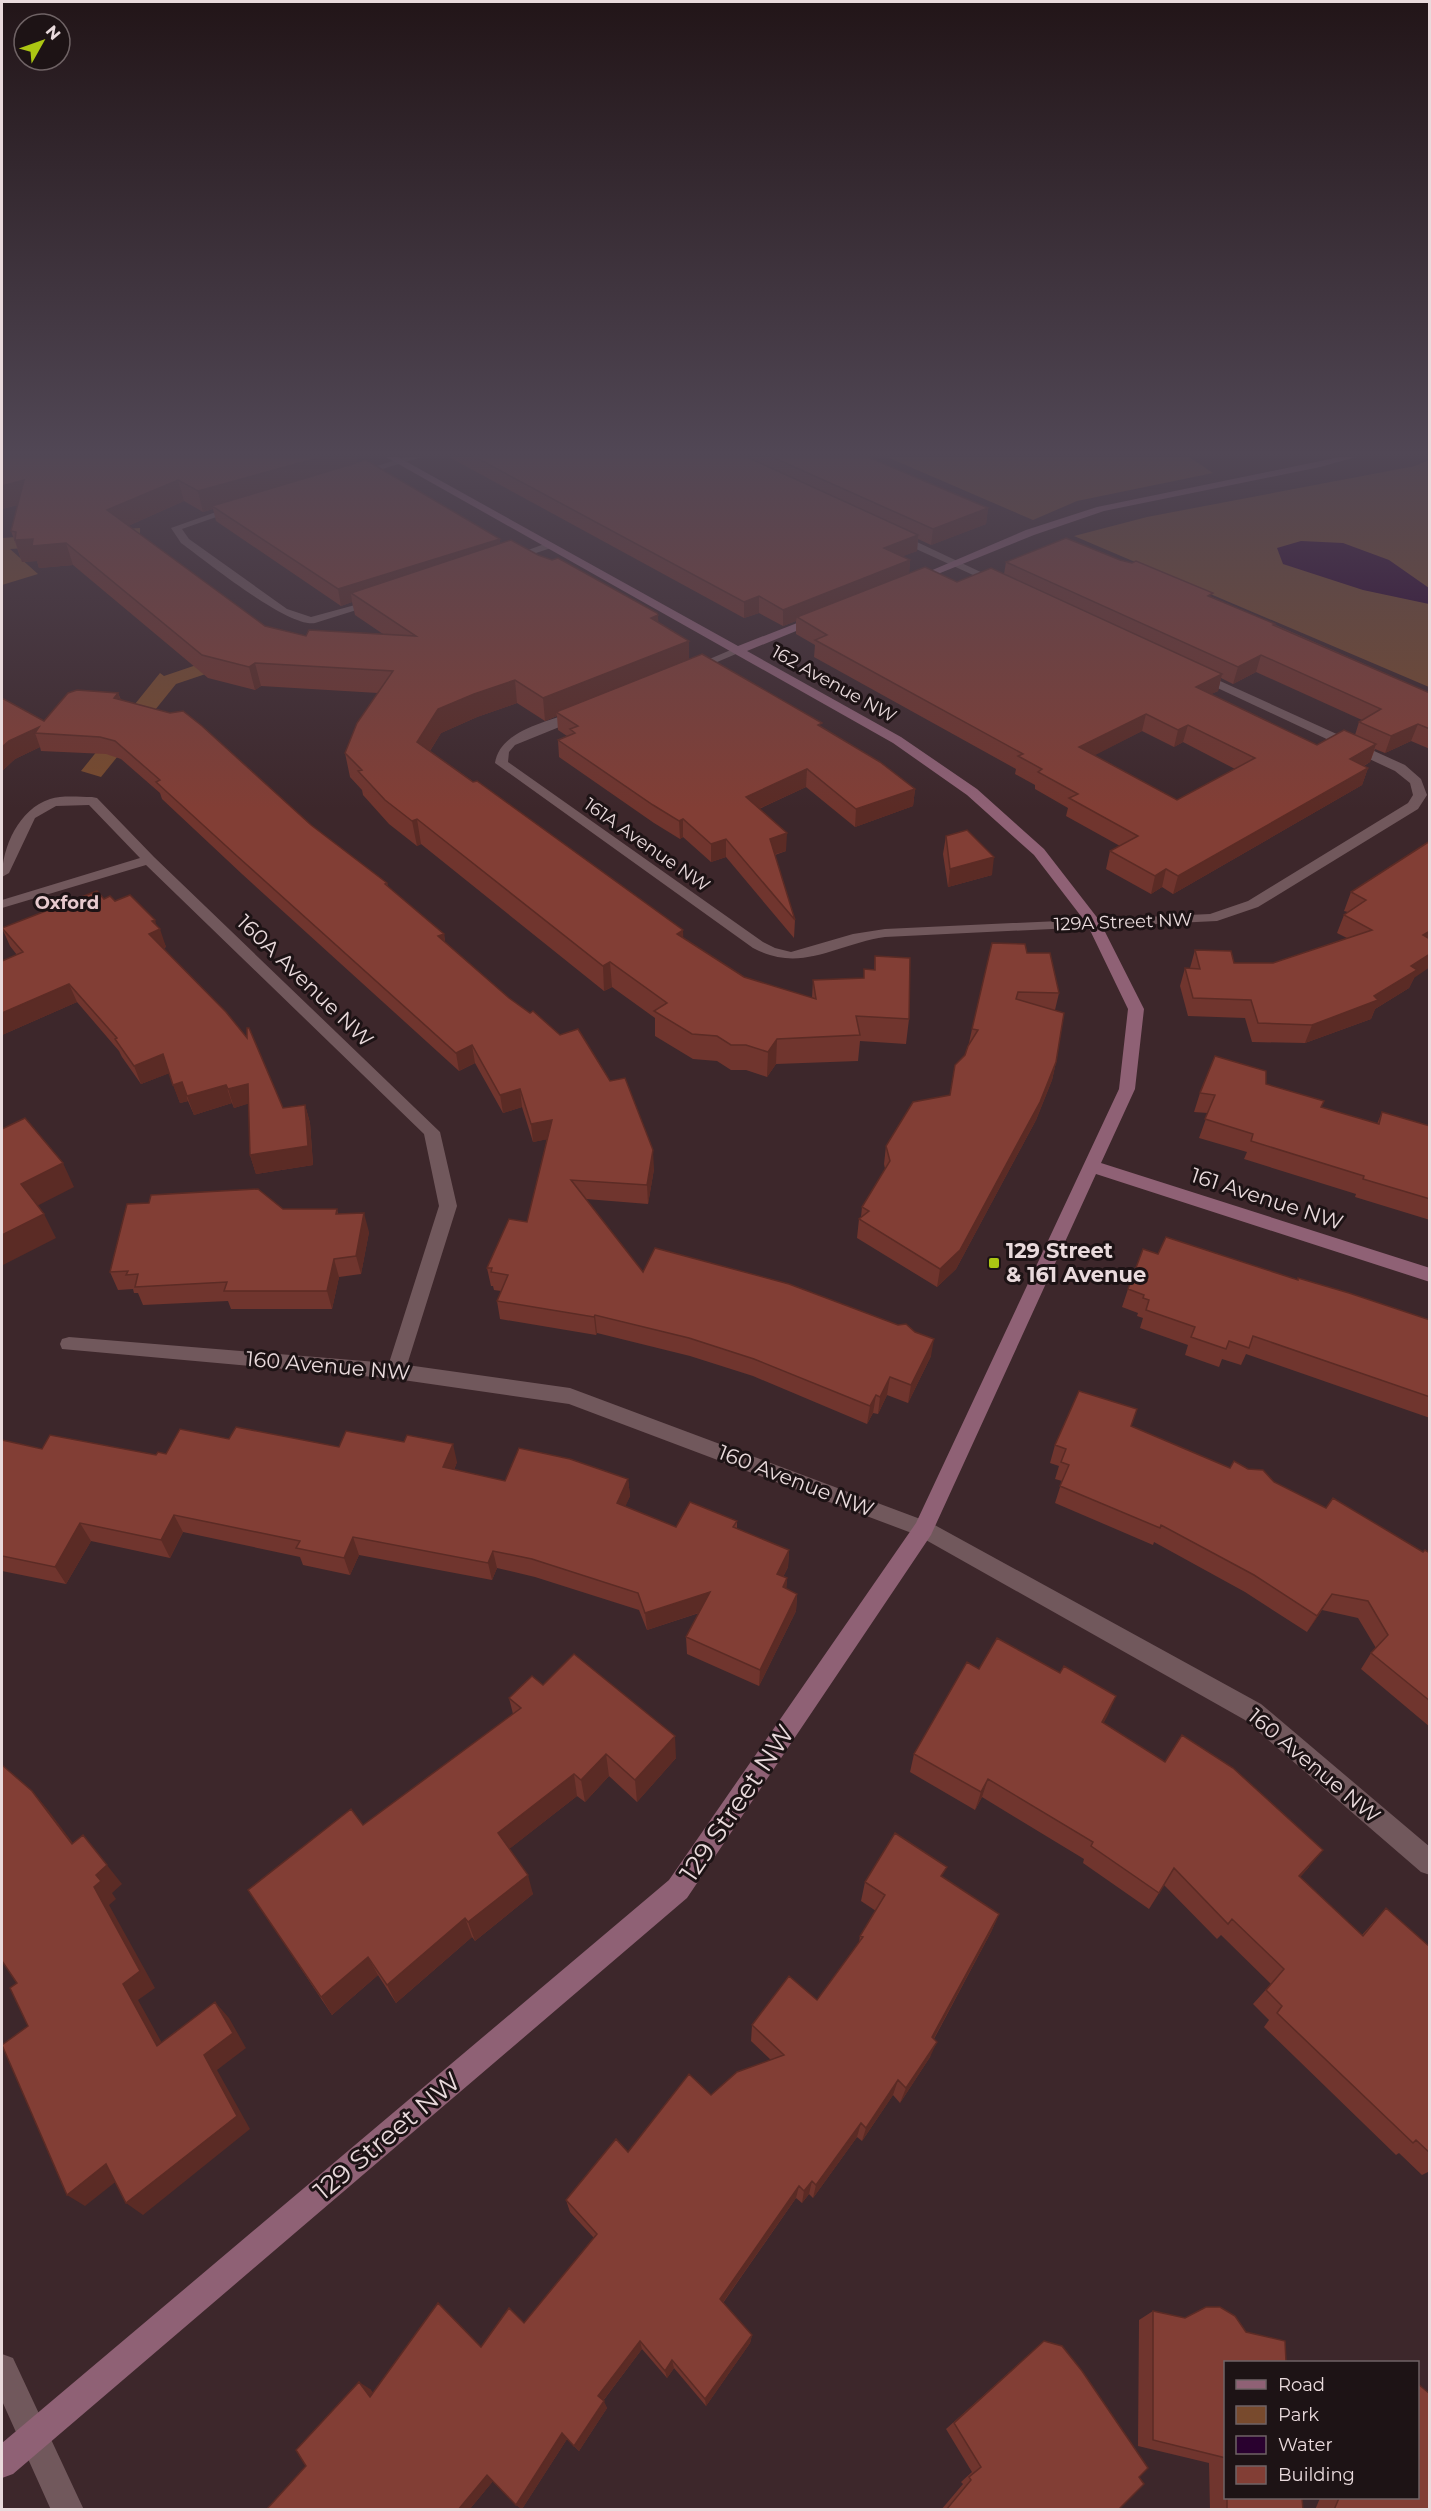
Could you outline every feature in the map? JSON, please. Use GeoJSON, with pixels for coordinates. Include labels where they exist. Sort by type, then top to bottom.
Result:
{"type":"FeatureCollection","features":[{"type":"Feature","properties":{"kind":"street"},"geometry":{"type":"LineString","coordinates":[[231,574],[283,611],[311,621],[389,598]]}},
{"type":"Feature","properties":{"kind":"street","name":"162 Avenue NW"},"geometry":{"type":"LineString","coordinates":[[598,574],[897,740],[964,786],[1002,817],[1039,852],[1094,923]]}},
{"type":"Feature","properties":{"kind":"street"},"geometry":{"type":"LineString","coordinates":[[901,586],[931,574]]}},
{"type":"Feature","properties":{"kind":"street"},"geometry":{"type":"LineString","coordinates":[[978,574],[1010,589]]}},
{"type":"Feature","properties":{"kind":"street"},"geometry":{"type":"LineString","coordinates":[[682,673],[835,612]]}},
{"type":"Feature","properties":{"kind":"street","name":"129A Street NW"},"geometry":{"type":"LineString","coordinates":[[785,958],[804,956],[841,942],[885,933],[1204,919],[1253,904],[1413,806],[1420,795],[1420,787],[1411,775],[1400,768],[1184,669]]}},
{"type":"Feature","properties":{"kind":"street","name":"161A Avenue NW"},"geometry":{"type":"LineString","coordinates":[[596,707],[520,738],[502,751],[501,763],[758,945],[785,958]]}},
{"type":"Feature","properties":{"kind":"street","name":"160A Avenue NW"},"geometry":{"type":"LineString","coordinates":[[2,873],[29,816],[53,802],[92,801],[149,860],[432,1132],[448,1206],[396,1371]]}},
{"type":"Feature","properties":{"kind":"street"},"geometry":{"type":"LineString","coordinates":[[2,904],[149,860]]}},
{"type":"Feature","properties":{"kind":"street","name":"129 Street NW"},"geometry":{"type":"LineString","coordinates":[[2,2463],[678,1889],[924,1529],[1127,1089],[1136,1009],[1094,923]]}},
{"type":"Feature","properties":{"kind":"street","name":"161 Avenue NW"},"geometry":{"type":"LineString","coordinates":[[1091,1167],[1430,1275]]}},
{"type":"Feature","properties":{"kind":"street","name":"160 Avenue NW"},"geometry":{"type":"LineString","coordinates":[[69,1344],[396,1371],[570,1396],[924,1529],[1253,1712],[1430,1863]]}},
{"type":"Feature","properties":{"kind":"street"},"geometry":{"type":"LineString","coordinates":[[2,2369],[68,2510]]}},
{"type":"Feature","properties":{"kind":"green space"},"geometry":{"type":"Polygon","coordinates":[[[2,574],[37,574],[2,585],[2,574]]]}},
{"type":"Feature","properties":{"kind":"green space"},"geometry":{"type":"Polygon","coordinates":[[[1164,574],[1429,574],[1429,687],[1164,574]]]}},
{"type":"Feature","properties":{"kind":"green space"},"geometry":{"type":"Polygon","coordinates":[[[279,637],[295,644],[176,684],[101,777],[81,771],[160,673],[164,676],[279,637]]]}},
{"type":"Feature","properties":{"kind":"water"},"geometry":{"type":"Polygon","coordinates":[[[1314,574],[1409,574],[1429,588],[1429,604],[1363,590],[1314,574]]]}},
{"type":"Feature","properties":{"kind":"building"},"geometry":{"type":"Polygon","coordinates":[[[104,574],[194,574],[265,626],[306,636],[309,630],[416,636],[351,593],[408,574],[587,574],[657,613],[658,615],[651,618],[689,641],[543,698],[515,680],[474,694],[438,709],[417,742],[473,782],[477,781],[683,930],[677,934],[744,977],[816,999],[813,980],[864,978],[864,969],[875,970],[875,956],[910,958],[909,1019],[856,1016],[860,1035],[777,1039],[768,1052],[746,1045],[731,1045],[717,1036],[692,1034],[654,1011],[667,1003],[610,962],[603,966],[417,819],[412,821],[385,800],[358,771],[362,770],[345,753],[357,723],[393,671],[255,663],[249,667],[202,655],[104,574]]]}},
{"type":"Feature","properties":{"kind":"building"},"geometry":{"type":"Polygon","coordinates":[[[316,574],[386,574],[338,589],[316,574]]]}},
{"type":"Feature","properties":{"kind":"building"},"geometry":{"type":"Polygon","coordinates":[[[692,574],[874,574],[783,610],[759,596],[744,602],[692,574]]]}},
{"type":"Feature","properties":{"kind":"building"},"geometry":{"type":"Polygon","coordinates":[[[907,574],[940,574],[957,582],[976,574],[1004,574],[1222,674],[1196,687],[1317,745],[1344,730],[1376,744],[1350,759],[1368,768],[1178,876],[1166,869],[1155,876],[1110,851],[1138,836],[1069,798],[1078,794],[1038,772],[1042,769],[1018,756],[1023,754],[815,640],[827,635],[797,617],[907,574]],[[1146,714],[1079,747],[1177,800],[1255,758],[1188,725],[1178,730],[1146,714]]]}},
{"type":"Feature","properties":{"kind":"building"},"geometry":{"type":"Polygon","coordinates":[[[1033,574],[1168,574],[1213,593],[1208,596],[1430,693],[1430,729],[1418,724],[1391,736],[1359,722],[1381,709],[1261,655],[1238,667],[1033,574]]]}},
{"type":"Feature","properties":{"kind":"building"},"geometry":{"type":"Polygon","coordinates":[[[702,654],[822,723],[818,725],[880,762],[915,789],[856,809],[807,769],[746,797],[787,833],[770,839],[795,920],[726,839],[711,844],[683,819],[679,821],[653,805],[558,740],[575,733],[570,729],[578,726],[556,712],[702,654]]]}},
{"type":"Feature","properties":{"kind":"building"},"geometry":{"type":"Polygon","coordinates":[[[77,690],[118,693],[114,698],[170,713],[183,711],[311,825],[387,883],[385,884],[444,934],[438,936],[509,998],[530,1013],[533,1011],[560,1035],[578,1029],[610,1081],[625,1078],[653,1150],[647,1185],[571,1180],[643,1272],[655,1248],[789,1284],[898,1325],[906,1324],[915,1332],[934,1339],[911,1385],[890,1377],[880,1397],[876,1395],[870,1406],[754,1359],[689,1338],[595,1315],[594,1317],[497,1301],[508,1275],[491,1272],[492,1268],[487,1268],[509,1219],[527,1222],[552,1120],[531,1124],[520,1089],[500,1095],[472,1045],[456,1053],[156,782],[160,780],[115,741],[100,737],[35,733],[39,727],[9,741],[2,747],[2,698],[44,721],[68,693],[77,690]]]}},
{"type":"Feature","properties":{"kind":"building"},"geometry":{"type":"Polygon","coordinates":[[[967,830],[994,857],[950,869],[946,836],[967,830]]]}},
{"type":"Feature","properties":{"kind":"building"},"geometry":{"type":"Polygon","coordinates":[[[1430,841],[1430,931],[1423,935],[1430,939],[1430,954],[1411,966],[1417,970],[1374,996],[1378,1000],[1312,1025],[1258,1023],[1251,1000],[1193,998],[1185,968],[1200,969],[1195,950],[1231,951],[1234,963],[1273,963],[1372,930],[1344,915],[1366,900],[1351,892],[1430,841]]]}},
{"type":"Feature","properties":{"kind":"building"},"geometry":{"type":"Polygon","coordinates":[[[97,891],[104,899],[110,896],[115,901],[130,895],[155,920],[152,921],[160,929],[149,934],[226,1012],[247,1038],[247,1028],[249,1028],[283,1108],[305,1105],[308,1146],[250,1155],[248,1084],[228,1089],[226,1085],[187,1096],[182,1082],[173,1085],[163,1054],[134,1066],[115,1039],[117,1038],[69,984],[2,1013],[2,961],[23,952],[2,928],[97,891]]]}},
{"type":"Feature","properties":{"kind":"building"},"geometry":{"type":"Polygon","coordinates":[[[992,943],[1025,944],[1027,953],[1050,953],[1059,993],[1018,992],[1016,999],[1064,1013],[1056,1062],[1040,1102],[960,1250],[940,1269],[859,1219],[869,1211],[862,1207],[890,1161],[886,1146],[913,1102],[950,1095],[955,1065],[965,1055],[978,1030],[972,1029],[992,943]]]}},
{"type":"Feature","properties":{"kind":"building"},"geometry":{"type":"Polygon","coordinates":[[[1215,1056],[1266,1071],[1266,1084],[1324,1101],[1321,1107],[1379,1124],[1382,1112],[1430,1126],[1430,1199],[1251,1141],[1253,1134],[1205,1119],[1215,1095],[1200,1093],[1215,1056]]]}},
{"type":"Feature","properties":{"kind":"building"},"geometry":{"type":"Polygon","coordinates":[[[25,1118],[63,1163],[21,1184],[44,1214],[2,1235],[2,1129],[25,1118]]]}},
{"type":"Feature","properties":{"kind":"building"},"geometry":{"type":"Polygon","coordinates":[[[258,1189],[283,1209],[337,1209],[336,1214],[364,1213],[356,1256],[334,1259],[327,1291],[224,1291],[227,1282],[135,1287],[138,1274],[126,1275],[128,1271],[110,1272],[127,1204],[149,1203],[151,1195],[258,1189]]]}},
{"type":"Feature","properties":{"kind":"building"},"geometry":{"type":"Polygon","coordinates":[[[1166,1237],[1430,1320],[1430,1397],[1253,1336],[1249,1348],[1229,1341],[1226,1349],[1191,1337],[1195,1327],[1146,1310],[1149,1300],[1143,1298],[1144,1295],[1128,1289],[1143,1249],[1158,1254],[1166,1237]]]}},
{"type":"Feature","properties":{"kind":"building"},"geometry":{"type":"Polygon","coordinates":[[[1079,1391],[1137,1409],[1131,1426],[1230,1468],[1234,1461],[1248,1469],[1263,1470],[1274,1482],[1326,1508],[1333,1498],[1423,1552],[1425,1550],[1430,1553],[1430,1701],[1371,1653],[1388,1635],[1368,1601],[1332,1594],[1317,1616],[1254,1575],[1161,1525],[1160,1528],[1060,1486],[1069,1465],[1061,1462],[1066,1449],[1055,1445],[1079,1391]]]}},
{"type":"Feature","properties":{"kind":"building"},"geometry":{"type":"Polygon","coordinates":[[[236,1427],[339,1447],[346,1431],[404,1442],[407,1435],[453,1444],[443,1467],[505,1481],[519,1448],[570,1459],[628,1479],[617,1503],[676,1527],[690,1502],[737,1521],[733,1527],[789,1550],[777,1574],[787,1578],[783,1587],[797,1594],[760,1670],[686,1637],[710,1592],[645,1613],[638,1593],[532,1559],[493,1551],[488,1563],[353,1537],[344,1558],[296,1548],[300,1541],[174,1515],[161,1540],[80,1523],[55,1567],[2,1556],[2,1440],[42,1449],[50,1435],[156,1455],[158,1452],[166,1454],[180,1429],[229,1439],[236,1427]]]}},
{"type":"Feature","properties":{"kind":"building"},"geometry":{"type":"Polygon","coordinates":[[[997,1638],[1060,1673],[1064,1666],[1116,1696],[1102,1722],[1165,1762],[1182,1735],[1233,1768],[1323,1850],[1299,1876],[1363,1936],[1386,1908],[1430,1947],[1430,2153],[1416,2140],[1413,2143],[1277,2013],[1282,2006],[1266,1990],[1284,1969],[1232,1919],[1228,1924],[1174,1868],[1159,1893],[1091,1846],[1093,1842],[988,1779],[981,1792],[914,1754],[967,1662],[979,1669],[997,1638]]]}},
{"type":"Feature","properties":{"kind":"building"},"geometry":{"type":"Polygon","coordinates":[[[574,1654],[675,1736],[635,1780],[606,1754],[581,1780],[574,1774],[498,1833],[528,1875],[468,1922],[465,1918],[387,1985],[368,1957],[321,1997],[248,1890],[351,1809],[363,1825],[521,1708],[509,1698],[532,1676],[543,1685],[574,1654]]]}},
{"type":"Feature","properties":{"kind":"building"},"geometry":{"type":"Polygon","coordinates":[[[2,1765],[32,1791],[72,1844],[83,1835],[107,1865],[96,1875],[101,1881],[94,1887],[140,1971],[123,1984],[157,2046],[215,2002],[233,2033],[204,2055],[237,2116],[126,2203],[106,2164],[67,2195],[2,2045],[28,2026],[10,1988],[17,1983],[2,1961],[2,1765]]]}},
{"type":"Feature","properties":{"kind":"building"},"geometry":{"type":"Polygon","coordinates":[[[895,1833],[947,1867],[941,1876],[999,1914],[932,2037],[937,2042],[906,2088],[898,2080],[866,2128],[861,2123],[816,2185],[812,2181],[804,2191],[799,2186],[720,2299],[752,2335],[705,2399],[672,2360],[665,2371],[640,2341],[598,2396],[604,2401],[574,2446],[562,2433],[516,2505],[487,2475],[458,2510],[266,2510],[306,2466],[296,2450],[359,2382],[370,2397],[438,2303],[481,2347],[509,2308],[524,2323],[597,2234],[566,2200],[616,2139],[628,2152],[689,2074],[711,2095],[737,2072],[784,2055],[752,2025],[789,1976],[817,2000],[863,1937],[860,1936],[885,1895],[865,1882],[895,1833]]]}},
{"type":"Feature","properties":{"kind":"building"},"geometry":{"type":"Polygon","coordinates":[[[1206,2307],[1220,2307],[1235,2316],[1246,2332],[1285,2341],[1286,2361],[1224,2361],[1224,2458],[1153,2440],[1153,2311],[1185,2318],[1206,2307]]]}},
{"type":"Feature","properties":{"kind":"building"},"geometry":{"type":"Polygon","coordinates":[[[1044,2341],[1062,2346],[1082,2371],[1148,2468],[1139,2477],[1144,2484],[1118,2510],[946,2510],[971,2480],[969,2477],[981,2467],[954,2423],[1044,2341]]]}},
{"type":"Feature","properties":{"kind":"building"},"geometry":{"type":"Polygon","coordinates":[[[1419,2385],[1430,2394],[1430,2510],[1334,2510],[1339,2499],[1419,2499],[1419,2385]]]}},
{"type":"Feature","properties":{"kind":"building"},"geometry":{"type":"Polygon","coordinates":[[[1227,2499],[1302,2499],[1303,2510],[1227,2510],[1227,2499]]]}},
{"type":"Feature","properties":{"kind":"place","name":"129 Street & 161 Avenue"},"geometry":{"type":"Point","coordinates":[994,1263]}},
{"type":"Feature","properties":{"kind":"district","name":"Oxford"},"geometry":{"type":"Point","coordinates":[67,903]}}]}
